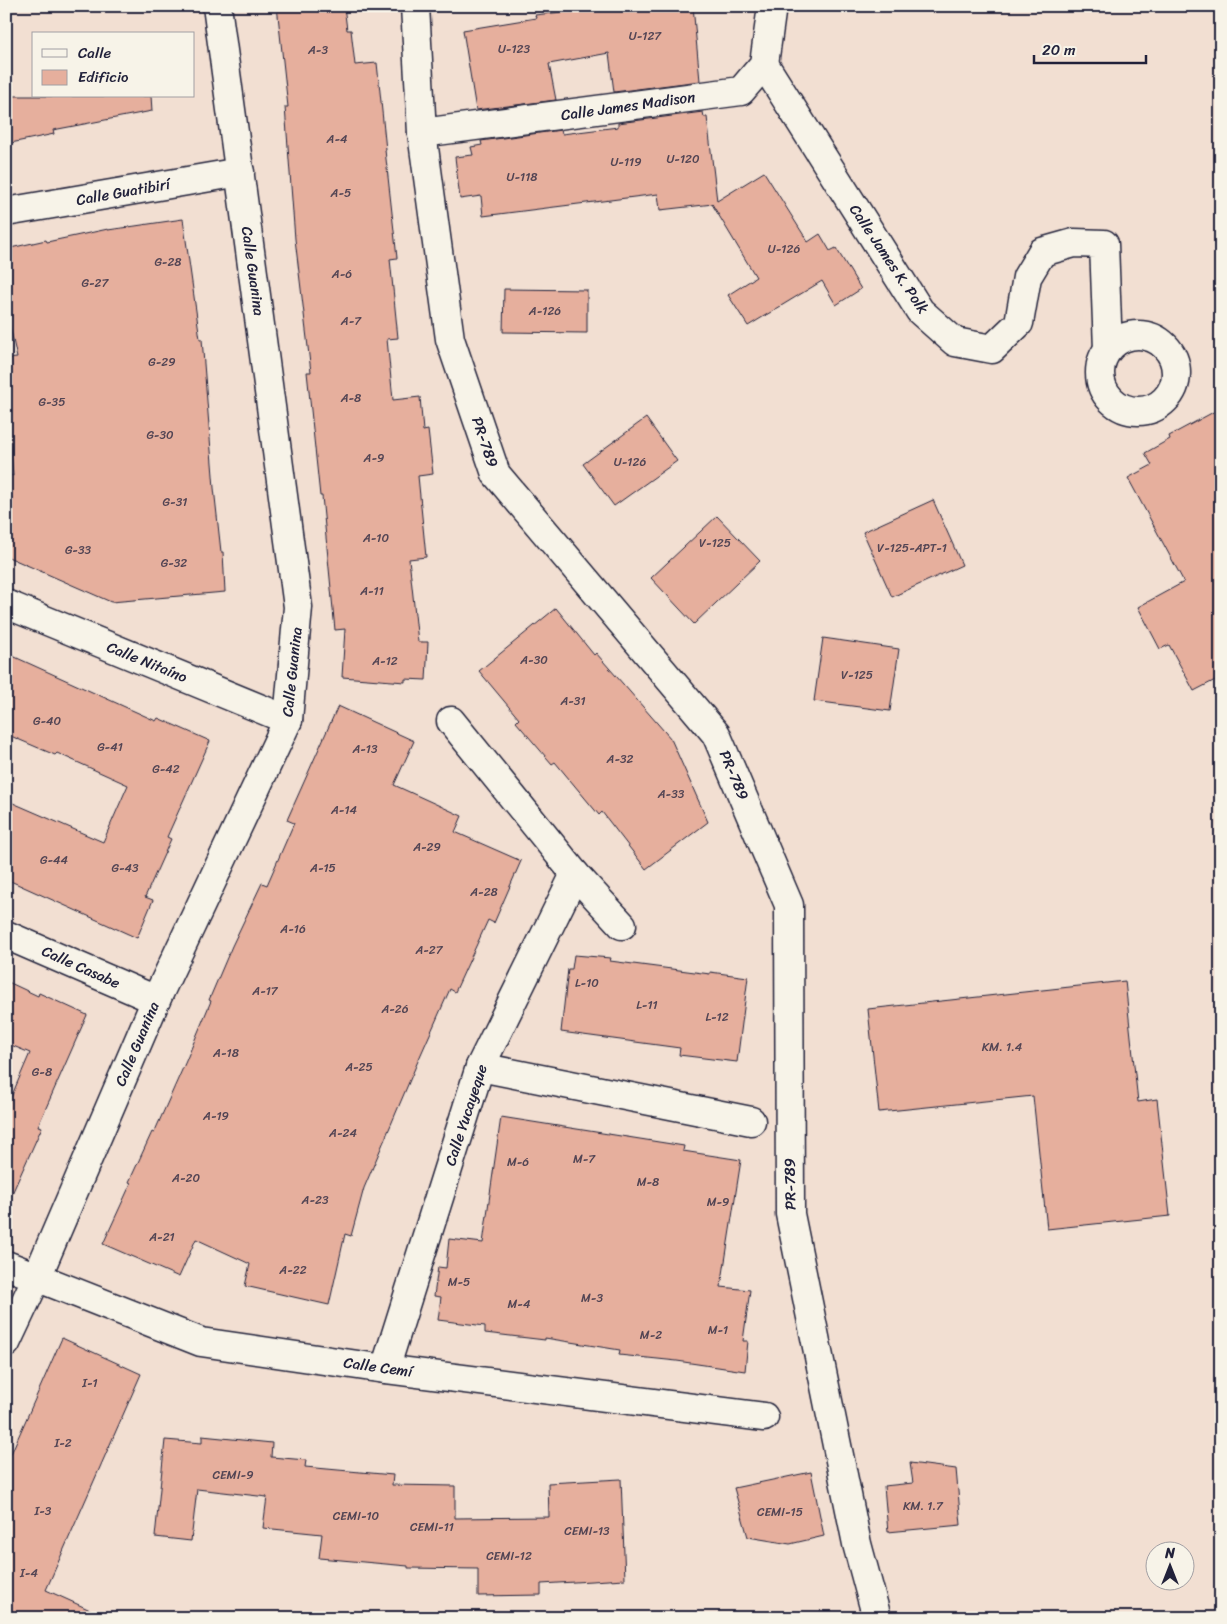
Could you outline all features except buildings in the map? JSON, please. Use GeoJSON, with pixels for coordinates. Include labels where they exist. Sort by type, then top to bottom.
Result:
{"type":"FeatureCollection","features":[{"type":"Feature","properties":{"kind":"street","name":"Calle Guanina"},"geometry":{"type":"LineString","coordinates":[[6,1343],[37,1277],[156,1000],[288,720],[298,607],[217,6]]}},
{"type":"Feature","properties":{"kind":"street","name":"PR-789"},"geometry":{"type":"LineString","coordinates":[[415,6],[422,133],[450,339],[496,474],[716,734],[789,905],[790,1214],[857,1544],[877,1618]]}},
{"type":"Feature","properties":{"kind":"street"},"geometry":{"type":"LineString","coordinates":[[764,64],[772,6]]}},
{"type":"Feature","properties":{"kind":"street","name":"Calle James Madison"},"geometry":{"type":"LineString","coordinates":[[422,133],[741,90],[764,64]]}},
{"type":"Feature","properties":{"kind":"street","name":"Calle James K. Polk"},"geometry":{"type":"LineString","coordinates":[[764,64],[920,311],[955,342],[992,349],[1019,322],[1027,276],[1042,252],[1074,243],[1104,244],[1108,349]]}},
{"type":"Feature","properties":{"kind":"street","name":"Calle Guatibirí"},"geometry":{"type":"LineString","coordinates":[[6,212],[240,172]]}},
{"type":"Feature","properties":{"kind":"street","name":"Calle Nitaíno"},"geometry":{"type":"LineString","coordinates":[[6,604],[288,720]]}},
{"type":"Feature","properties":{"kind":"street"},"geometry":{"type":"LineString","coordinates":[[451,721],[576,874],[622,925]]}},
{"type":"Feature","properties":{"kind":"street","name":"Calle Yucayeque"},"geometry":{"type":"LineString","coordinates":[[385,1369],[480,1067],[576,874]]}},
{"type":"Feature","properties":{"kind":"street","name":"Calle Casabe"},"geometry":{"type":"LineString","coordinates":[[6,935],[156,1000]]}},
{"type":"Feature","properties":{"kind":"street"},"geometry":{"type":"LineString","coordinates":[[480,1067],[751,1121]]}},
{"type":"Feature","properties":{"kind":"street","name":"Calle Cemí"},"geometry":{"type":"LineString","coordinates":[[6,1265],[201,1342],[385,1369],[764,1417]]}}]}
